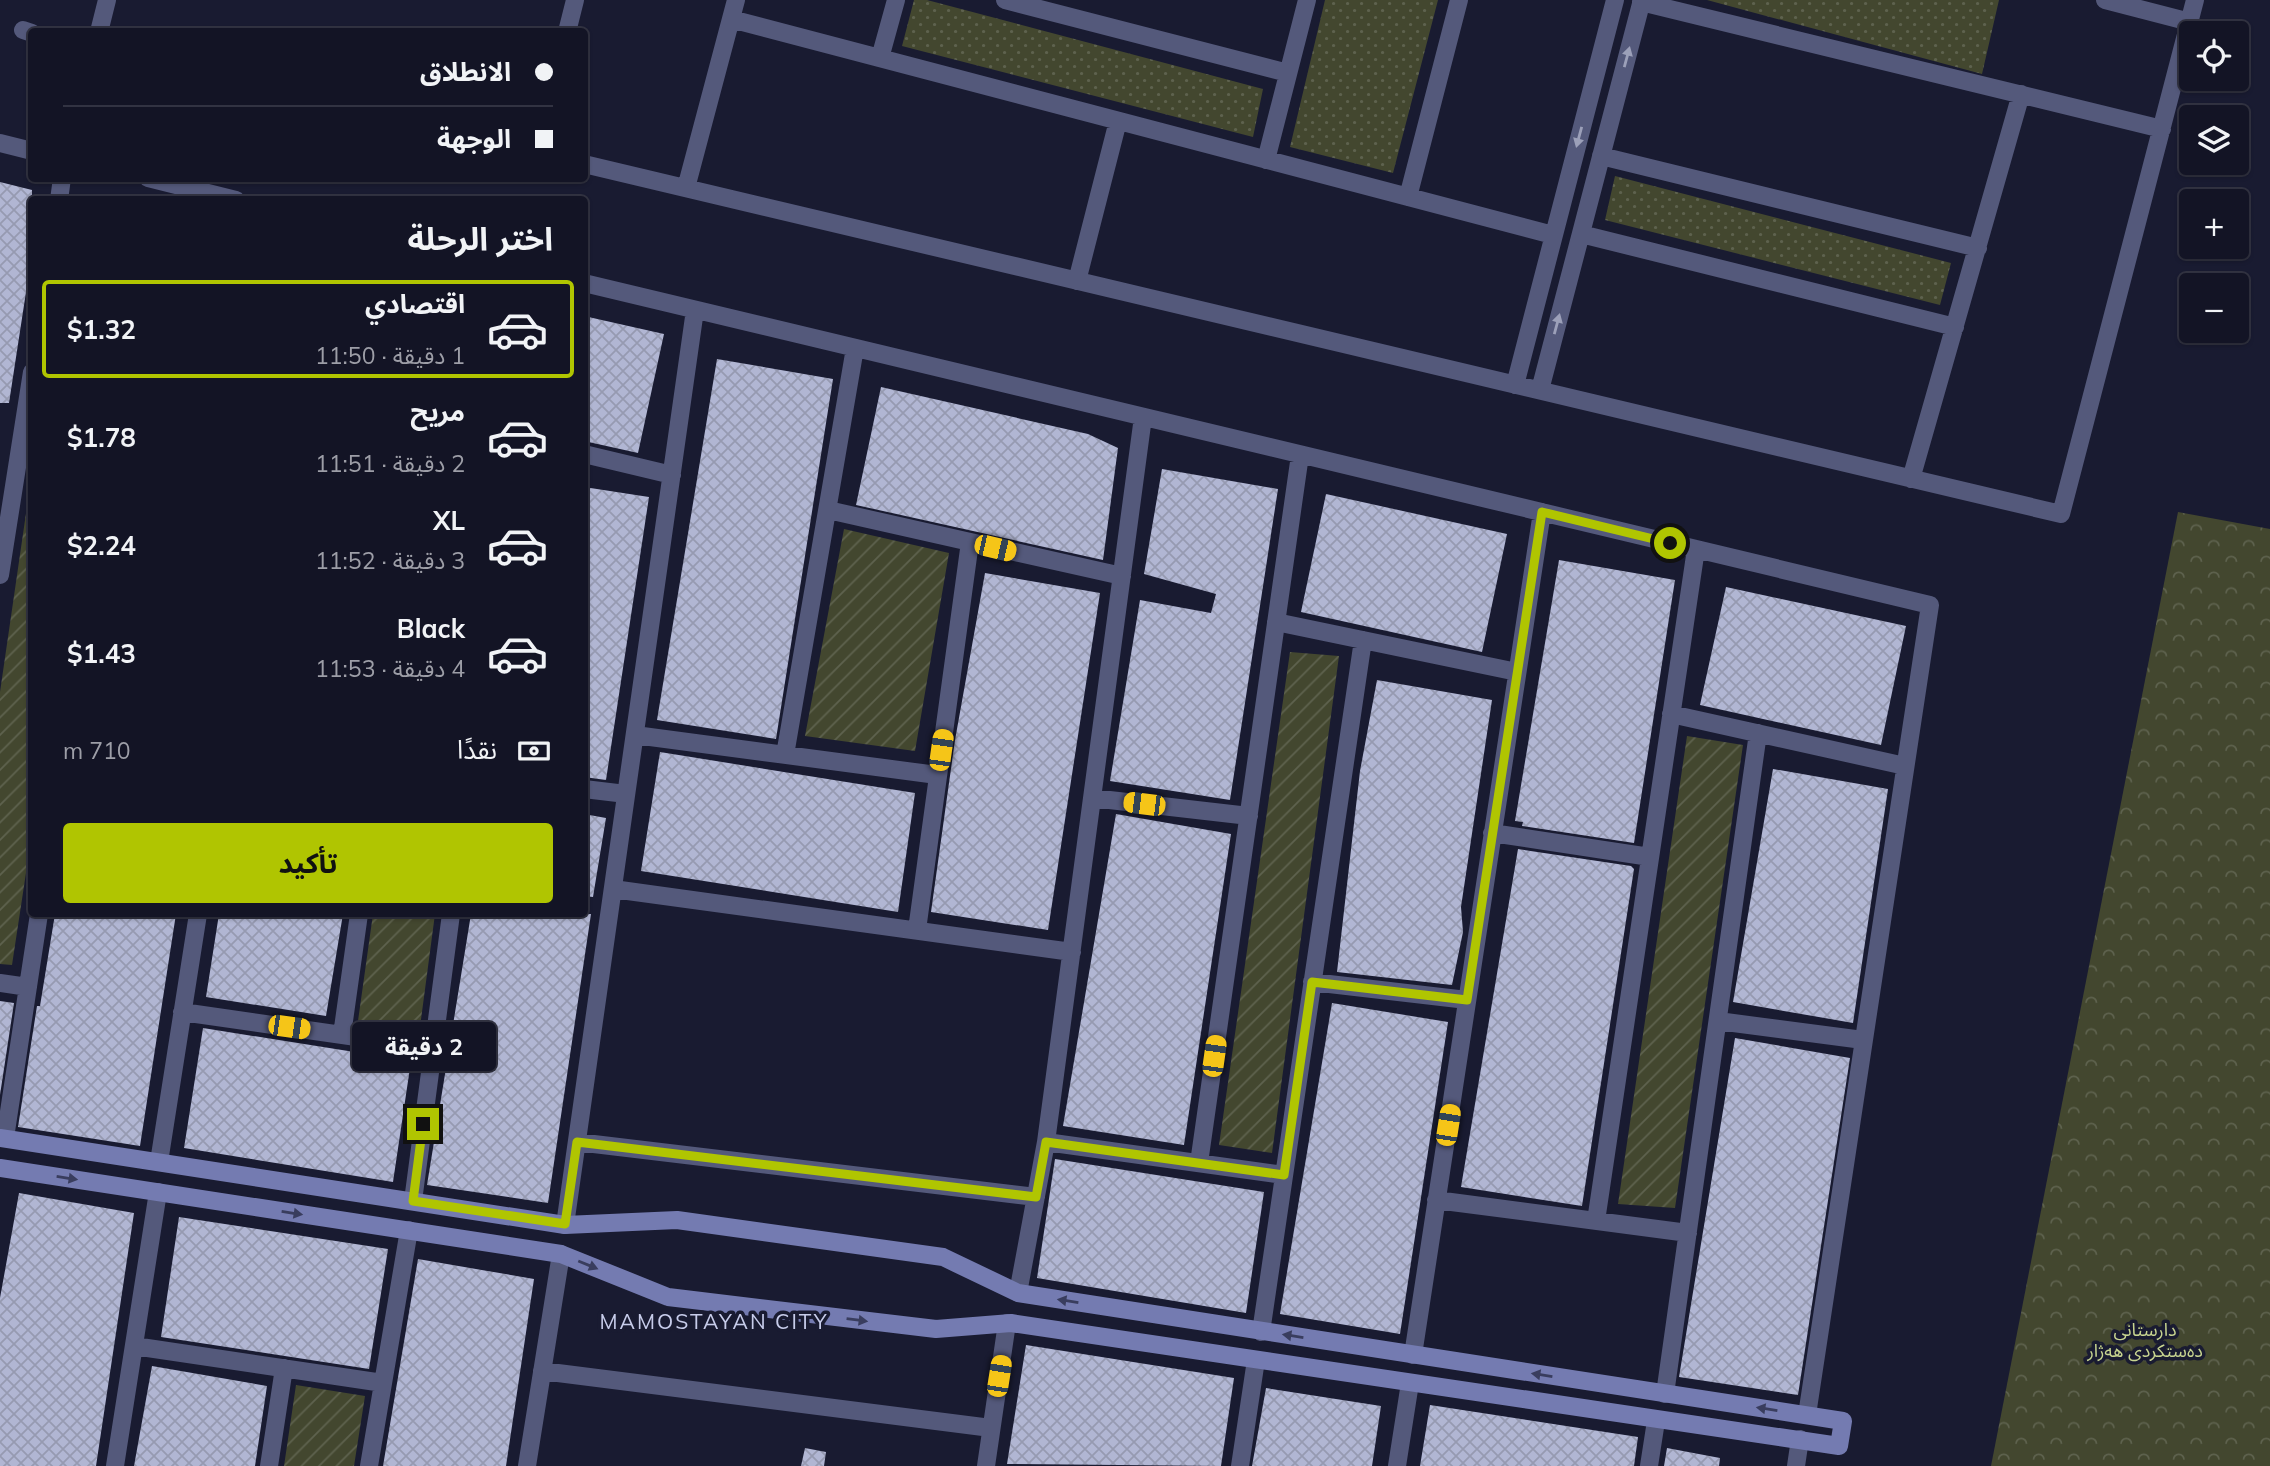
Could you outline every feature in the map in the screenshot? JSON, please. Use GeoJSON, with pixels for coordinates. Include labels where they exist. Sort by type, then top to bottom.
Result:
{"type":"FeatureCollection","features":[{"type":"Feature","properties":{"kind":"street"},"geometry":{"type":"LineString","coordinates":[[100,28],[107,0]]}},
{"type":"Feature","properties":{"kind":"street"},"geometry":{"type":"LineString","coordinates":[[568,28],[576,0]]}},
{"type":"Feature","properties":{"kind":"street"},"geometry":{"type":"LineString","coordinates":[[686,188],[736,0]]}},
{"type":"Feature","properties":{"kind":"street"},"geometry":{"type":"LineString","coordinates":[[880,58],[896,0]]}},
{"type":"Feature","properties":{"kind":"street"},"geometry":{"type":"LineString","coordinates":[[1005,0],[1288,73]]}},
{"type":"Feature","properties":{"kind":"street"},"geometry":{"type":"LineString","coordinates":[[1266,160],[1307,0]]}},
{"type":"Feature","properties":{"kind":"street"},"geometry":{"type":"LineString","coordinates":[[1408,197],[1459,0]]}},
{"type":"Feature","properties":{"kind":"street"},"geometry":{"type":"LineString","coordinates":[[1515,384],[1615,0]]}},
{"type":"Feature","properties":{"kind":"street"},"geometry":{"type":"LineString","coordinates":[[2105,0],[2186,21]]}},
{"type":"Feature","properties":{"kind":"street"},"geometry":{"type":"LineString","coordinates":[[2190,21],[2195,0]]}},
{"type":"Feature","properties":{"kind":"street"},"geometry":{"type":"LineString","coordinates":[[1540,390],[1641,1],[2162,129]]}},
{"type":"Feature","properties":{"kind":"street"},"geometry":{"type":"LineString","coordinates":[[730,19],[1553,235]]}},
{"type":"Feature","properties":{"kind":"street"},"geometry":{"type":"LineString","coordinates":[[588,165],[2061,514],[2179,64]]}},
{"type":"Feature","properties":{"kind":"street"},"geometry":{"type":"LineString","coordinates":[[1592,85],[1618,91]]}},
{"type":"Feature","properties":{"kind":"street"},"geometry":{"type":"LineString","coordinates":[[1912,479],[2021,94]]}},
{"type":"Feature","properties":{"kind":"street"},"geometry":{"type":"LineString","coordinates":[[1077,281],[1118,121]]}},
{"type":"Feature","properties":{"kind":"street"},"geometry":{"type":"LineString","coordinates":[[0,143],[28,149]]}},
{"type":"Feature","properties":{"kind":"street"},"geometry":{"type":"LineString","coordinates":[[1601,156],[1978,248]]}},
{"type":"Feature","properties":{"kind":"street"},"geometry":{"type":"LineString","coordinates":[[164,182],[220,196]]}},
{"type":"Feature","properties":{"kind":"street"},"geometry":{"type":"LineString","coordinates":[[1581,234],[1955,327]]}},
{"type":"Feature","properties":{"kind":"street"},"geometry":{"type":"LineString","coordinates":[[1547,260],[1572,266]]}},
{"type":"Feature","properties":{"kind":"street"},"geometry":{"type":"LineString","coordinates":[[588,284],[1930,606],[1807,1415]]}},
{"type":"Feature","properties":{"kind":"street"},"geometry":{"type":"LineString","coordinates":[[565,1224],[695,310]]}},
{"type":"Feature","properties":{"kind":"street"},"geometry":{"type":"LineString","coordinates":[[785,755],[855,348]]}},
{"type":"Feature","properties":{"kind":"street"},"geometry":{"type":"LineString","coordinates":[[0,575],[28,396]]}},
{"type":"Feature","properties":{"kind":"street"},"geometry":{"type":"LineString","coordinates":[[1018,1293],[1046,1142],[1143,417]]}},
{"type":"Feature","properties":{"kind":"street"},"geometry":{"type":"LineString","coordinates":[[588,455],[672,475]]}},
{"type":"Feature","properties":{"kind":"street"},"geometry":{"type":"LineString","coordinates":[[1199,1163],[1300,455]]}},
{"type":"Feature","properties":{"kind":"street"},"geometry":{"type":"LineString","coordinates":[[828,510],[1122,576]]}},
{"type":"Feature","properties":{"kind":"street"},"geometry":{"type":"LineString","coordinates":[[1413,1355],[1542,512]]}},
{"type":"Feature","properties":{"kind":"street"},"geometry":{"type":"LineString","coordinates":[[917,930],[970,542]]}},
{"type":"Feature","properties":{"kind":"street"},"geometry":{"type":"LineString","coordinates":[[1596,1221],[1696,549]]}},
{"type":"Feature","properties":{"kind":"street"},"geometry":{"type":"LineString","coordinates":[[1276,622],[1517,672]]}},
{"type":"Feature","properties":{"kind":"street"},"geometry":{"type":"LineString","coordinates":[[1261,1332],[1363,640]]}},
{"type":"Feature","properties":{"kind":"street"},"geometry":{"type":"LineString","coordinates":[[1671,714],[1905,766]]}},
{"type":"Feature","properties":{"kind":"street"},"geometry":{"type":"LineString","coordinates":[[1665,1394],[1758,733]]}},
{"type":"Feature","properties":{"kind":"street"},"geometry":{"type":"LineString","coordinates":[[635,735],[937,775]]}},
{"type":"Feature","properties":{"kind":"street"},"geometry":{"type":"LineString","coordinates":[[588,789],[626,794]]}},
{"type":"Feature","properties":{"kind":"street"},"geometry":{"type":"LineString","coordinates":[[1092,798],[1249,816]]}},
{"type":"Feature","properties":{"kind":"street"},"geometry":{"type":"LineString","coordinates":[[1492,834],[1650,857]]}},
{"type":"Feature","properties":{"kind":"street"},"geometry":{"type":"LineString","coordinates":[[613,889],[1072,952]]}},
{"type":"Feature","properties":{"kind":"street"},"geometry":{"type":"LineString","coordinates":[[1,1172],[158,1192],[561,1254],[668,1297],[936,1329],[1007,1323],[1839,1446],[1843,1421],[1018,1293],[943,1257],[677,1220],[565,1224],[2,1138],[39,917]]}},
{"type":"Feature","properties":{"kind":"street"},"geometry":{"type":"LineString","coordinates":[[159,1162],[198,917]]}},
{"type":"Feature","properties":{"kind":"street"},"geometry":{"type":"LineString","coordinates":[[342,1035],[359,917]]}},
{"type":"Feature","properties":{"kind":"street"},"geometry":{"type":"LineString","coordinates":[[413,1201],[451,917]]}},
{"type":"Feature","properties":{"kind":"street"},"geometry":{"type":"LineString","coordinates":[[1312,982],[1467,1000]]}},
{"type":"Feature","properties":{"kind":"street"},"geometry":{"type":"LineString","coordinates":[[0,983],[28,987]]}},
{"type":"Feature","properties":{"kind":"street"},"geometry":{"type":"LineString","coordinates":[[182,1012],[433,1048]]}},
{"type":"Feature","properties":{"kind":"street"},"geometry":{"type":"LineString","coordinates":[[1718,1021],[1863,1040]]}},
{"type":"Feature","properties":{"kind":"street"},"geometry":{"type":"LineString","coordinates":[[577,1142],[1036,1197]]}},
{"type":"Feature","properties":{"kind":"street"},"geometry":{"type":"LineString","coordinates":[[1046,1142],[1284,1175]]}},
{"type":"Feature","properties":{"kind":"street"},"geometry":{"type":"LineString","coordinates":[[115,1466],[158,1192]]}},
{"type":"Feature","properties":{"kind":"street"},"geometry":{"type":"LineString","coordinates":[[1436,1200],[1688,1233]]}},
{"type":"Feature","properties":{"kind":"street"},"geometry":{"type":"LineString","coordinates":[[497,1244],[502,1215]]}},
{"type":"Feature","properties":{"kind":"street"},"geometry":{"type":"LineString","coordinates":[[369,1466],[409,1230]]}},
{"type":"Feature","properties":{"kind":"street"},"geometry":{"type":"LineString","coordinates":[[527,1466],[561,1254]]}},
{"type":"Feature","properties":{"kind":"street"},"geometry":{"type":"LineString","coordinates":[[986,1466],[1007,1323]]}},
{"type":"Feature","properties":{"kind":"street"},"geometry":{"type":"LineString","coordinates":[[1335,1372],[1339,1343]]}},
{"type":"Feature","properties":{"kind":"street"},"geometry":{"type":"LineString","coordinates":[[134,1346],[383,1382]]}},
{"type":"Feature","properties":{"kind":"street"},"geometry":{"type":"LineString","coordinates":[[1240,1466],[1256,1360]]}},
{"type":"Feature","properties":{"kind":"street"},"geometry":{"type":"LineString","coordinates":[[269,1466],[284,1368]]}},
{"type":"Feature","properties":{"kind":"street"},"geometry":{"type":"LineString","coordinates":[[542,1371],[991,1428]]}},
{"type":"Feature","properties":{"kind":"street"},"geometry":{"type":"LineString","coordinates":[[1397,1466],[1410,1383]]}},
{"type":"Feature","properties":{"kind":"street"},"geometry":{"type":"LineString","coordinates":[[1649,1466],[1656,1421]]}},
{"type":"Feature","properties":{"kind":"street"},"geometry":{"type":"LineString","coordinates":[[1796,1466],[1800,1439]]}},
{"type":"Feature","properties":{"kind":"green space"},"geometry":{"type":"Polygon","coordinates":[[[914,0],[927,0],[1263,89],[1253,137],[902,46],[914,0]]]}},
{"type":"Feature","properties":{"kind":"green space"},"geometry":{"type":"Polygon","coordinates":[[[1325,0],[1438,0],[1393,173],[1290,147],[1325,0]]]}},
{"type":"Feature","properties":{"kind":"green space"},"geometry":{"type":"Polygon","coordinates":[[[1707,0],[1999,0],[1982,74],[1707,0]]]}},
{"type":"Feature","properties":{"kind":"green space"},"geometry":{"type":"Polygon","coordinates":[[[1615,176],[1951,263],[1940,305],[1605,220],[1615,176]]]}},
{"type":"Feature","properties":{"kind":"green space"},"geometry":{"type":"Polygon","coordinates":[[[28,500],[28,860],[12,965],[0,964],[0,692],[28,500]]]}},
{"type":"Feature","properties":{"kind":"green space","name":"دارستانی دەستکردی هەژار"},"geometry":{"type":"Polygon","coordinates":[[[2178,512],[2270,529],[2270,1466],[1991,1466],[2178,512]]]}},
{"type":"Feature","properties":{"kind":"green space"},"geometry":{"type":"Polygon","coordinates":[[[844,529],[949,553],[915,751],[805,736],[844,529]]]}},
{"type":"Feature","properties":{"kind":"green space"},"geometry":{"type":"Polygon","coordinates":[[[1290,652],[1339,656],[1272,1153],[1219,1145],[1290,652]]]}},
{"type":"Feature","properties":{"kind":"green space"},"geometry":{"type":"Polygon","coordinates":[[[1687,736],[1743,745],[1675,1208],[1618,1204],[1687,736]]]}},
{"type":"Feature","properties":{"kind":"green space"},"geometry":{"type":"Polygon","coordinates":[[[373,917],[435,917],[420,1027],[358,1021],[373,917]]]}},
{"type":"Feature","properties":{"kind":"green space"},"geometry":{"type":"Polygon","coordinates":[[[296,1385],[365,1396],[354,1466],[284,1466],[296,1385]]]}},
{"type":"Feature","properties":{"kind":"building"},"geometry":{"type":"Polygon","coordinates":[[[0,182],[32,190],[32,196],[28,196],[28,279],[9,403],[0,403],[0,182]]]}},
{"type":"Feature","properties":{"kind":"building"},"geometry":{"type":"Polygon","coordinates":[[[588,317],[664,334],[638,453],[588,442],[588,317]]]}},
{"type":"Feature","properties":{"kind":"building"},"geometry":{"type":"Polygon","coordinates":[[[717,359],[833,379],[776,739],[657,720],[717,359]]]}},
{"type":"Feature","properties":{"kind":"building"},"geometry":{"type":"Polygon","coordinates":[[[881,387],[1088,434],[1118,448],[1103,560],[856,505],[881,387]]]}},
{"type":"Feature","properties":{"kind":"building"},"geometry":{"type":"Polygon","coordinates":[[[1162,469],[1278,489],[1230,800],[1110,781],[1140,600],[1211,613],[1216,594],[1144,574],[1162,469]]]}},
{"type":"Feature","properties":{"kind":"building"},"geometry":{"type":"Polygon","coordinates":[[[588,488],[649,497],[606,780],[588,778],[588,488]]]}},
{"type":"Feature","properties":{"kind":"building"},"geometry":{"type":"Polygon","coordinates":[[[1326,494],[1507,534],[1482,652],[1301,612],[1326,494]]]}},
{"type":"Feature","properties":{"kind":"building"},"geometry":{"type":"Polygon","coordinates":[[[1559,560],[1675,580],[1634,843],[1522,826],[1523,822],[1515,821],[1559,560]]]}},
{"type":"Feature","properties":{"kind":"building"},"geometry":{"type":"Polygon","coordinates":[[[985,573],[1100,593],[1048,930],[931,912],[955,740],[985,573]]]}},
{"type":"Feature","properties":{"kind":"building"},"geometry":{"type":"Polygon","coordinates":[[[1726,587],[1906,626],[1881,745],[1700,705],[1726,587]]]}},
{"type":"Feature","properties":{"kind":"building"},"geometry":{"type":"Polygon","coordinates":[[[1377,680],[1492,700],[1461,907],[1463,932],[1452,985],[1337,972],[1360,771],[1377,680]]]}},
{"type":"Feature","properties":{"kind":"building"},"geometry":{"type":"Polygon","coordinates":[[[660,752],[915,793],[898,912],[641,871],[660,752]]]}},
{"type":"Feature","properties":{"kind":"building"},"geometry":{"type":"Polygon","coordinates":[[[1773,769],[1888,789],[1853,1023],[1733,1002],[1773,769]]]}},
{"type":"Feature","properties":{"kind":"building"},"geometry":{"type":"Polygon","coordinates":[[[1116,814],[1231,834],[1184,1145],[1063,1126],[1116,814]]]}},
{"type":"Feature","properties":{"kind":"building"},"geometry":{"type":"Polygon","coordinates":[[[588,815],[606,818],[593,897],[588,896],[588,815]]]}},
{"type":"Feature","properties":{"kind":"building"},"geometry":{"type":"Polygon","coordinates":[[[1518,849],[1631,866],[1634,869],[1582,1206],[1461,1187],[1518,849]]]}},
{"type":"Feature","properties":{"kind":"building"},"geometry":{"type":"Polygon","coordinates":[[[588,914],[591,914],[548,1203],[427,1185],[471,917],[588,917],[588,914]]]}},
{"type":"Feature","properties":{"kind":"building"},"geometry":{"type":"Polygon","coordinates":[[[55,917],[176,917],[140,1146],[18,1127],[37,1006],[40,1006],[55,917]]]}},
{"type":"Feature","properties":{"kind":"building"},"geometry":{"type":"Polygon","coordinates":[[[219,917],[342,917],[326,1016],[206,997],[219,917]]]}},
{"type":"Feature","properties":{"kind":"building"},"geometry":{"type":"Polygon","coordinates":[[[0,1001],[14,1003],[0,1095],[0,1001]]]}},
{"type":"Feature","properties":{"kind":"building"},"geometry":{"type":"Polygon","coordinates":[[[1332,1003],[1448,1022],[1400,1334],[1280,1314],[1332,1003]]]}},
{"type":"Feature","properties":{"kind":"building"},"geometry":{"type":"Polygon","coordinates":[[[203,1028],[411,1061],[393,1182],[184,1148],[203,1028]]]}},
{"type":"Feature","properties":{"kind":"building"},"geometry":{"type":"Polygon","coordinates":[[[1735,1038],[1850,1058],[1798,1395],[1679,1377],[1735,1038]]]}},
{"type":"Feature","properties":{"kind":"building"},"geometry":{"type":"Polygon","coordinates":[[[1055,1159],[1264,1192],[1246,1313],[1037,1278],[1055,1159]]]}},
{"type":"Feature","properties":{"kind":"building"},"geometry":{"type":"Polygon","coordinates":[[[19,1193],[134,1213],[96,1466],[0,1466],[0,1298],[19,1193]]]}},
{"type":"Feature","properties":{"kind":"building"},"geometry":{"type":"Polygon","coordinates":[[[179,1217],[388,1249],[369,1369],[161,1337],[179,1217]]]}},
{"type":"Feature","properties":{"kind":"building"},"geometry":{"type":"Polygon","coordinates":[[[418,1259],[534,1279],[506,1466],[383,1466],[418,1259]]]}},
{"type":"Feature","properties":{"kind":"building"},"geometry":{"type":"Polygon","coordinates":[[[1026,1345],[1234,1378],[1221,1466],[1007,1464],[1026,1345]]]}},
{"type":"Feature","properties":{"kind":"building"},"geometry":{"type":"Polygon","coordinates":[[[152,1366],[267,1386],[255,1466],[134,1466],[152,1366]]]}},
{"type":"Feature","properties":{"kind":"building"},"geometry":{"type":"Polygon","coordinates":[[[1266,1388],[1381,1406],[1372,1466],[1252,1466],[1266,1388]]]}},
{"type":"Feature","properties":{"kind":"building"},"geometry":{"type":"Polygon","coordinates":[[[1430,1405],[1638,1437],[1634,1466],[1420,1466],[1430,1405]]]}},
{"type":"Feature","properties":{"kind":"building"},"geometry":{"type":"Polygon","coordinates":[[[805,1448],[826,1452],[824,1466],[801,1466],[805,1448]]]}},
{"type":"Feature","properties":{"kind":"building"},"geometry":{"type":"Polygon","coordinates":[[[1667,1448],[1720,1458],[1719,1466],[1664,1466],[1667,1448]]]}},
{"type":"Feature","properties":{"kind":"district","name":"MAMOSTAYAN CITY"},"geometry":{"type":"Point","coordinates":[714,1322]}},
{"type":"Feature","properties":{"kind":"route"},"geometry":{"type":"LineString","coordinates":[[423,1124],[413,1201],[565,1224],[577,1142],[1036,1197],[1046,1142],[1284,1175],[1312,982],[1467,1000],[1542,512],[1670,543]]}}]}
